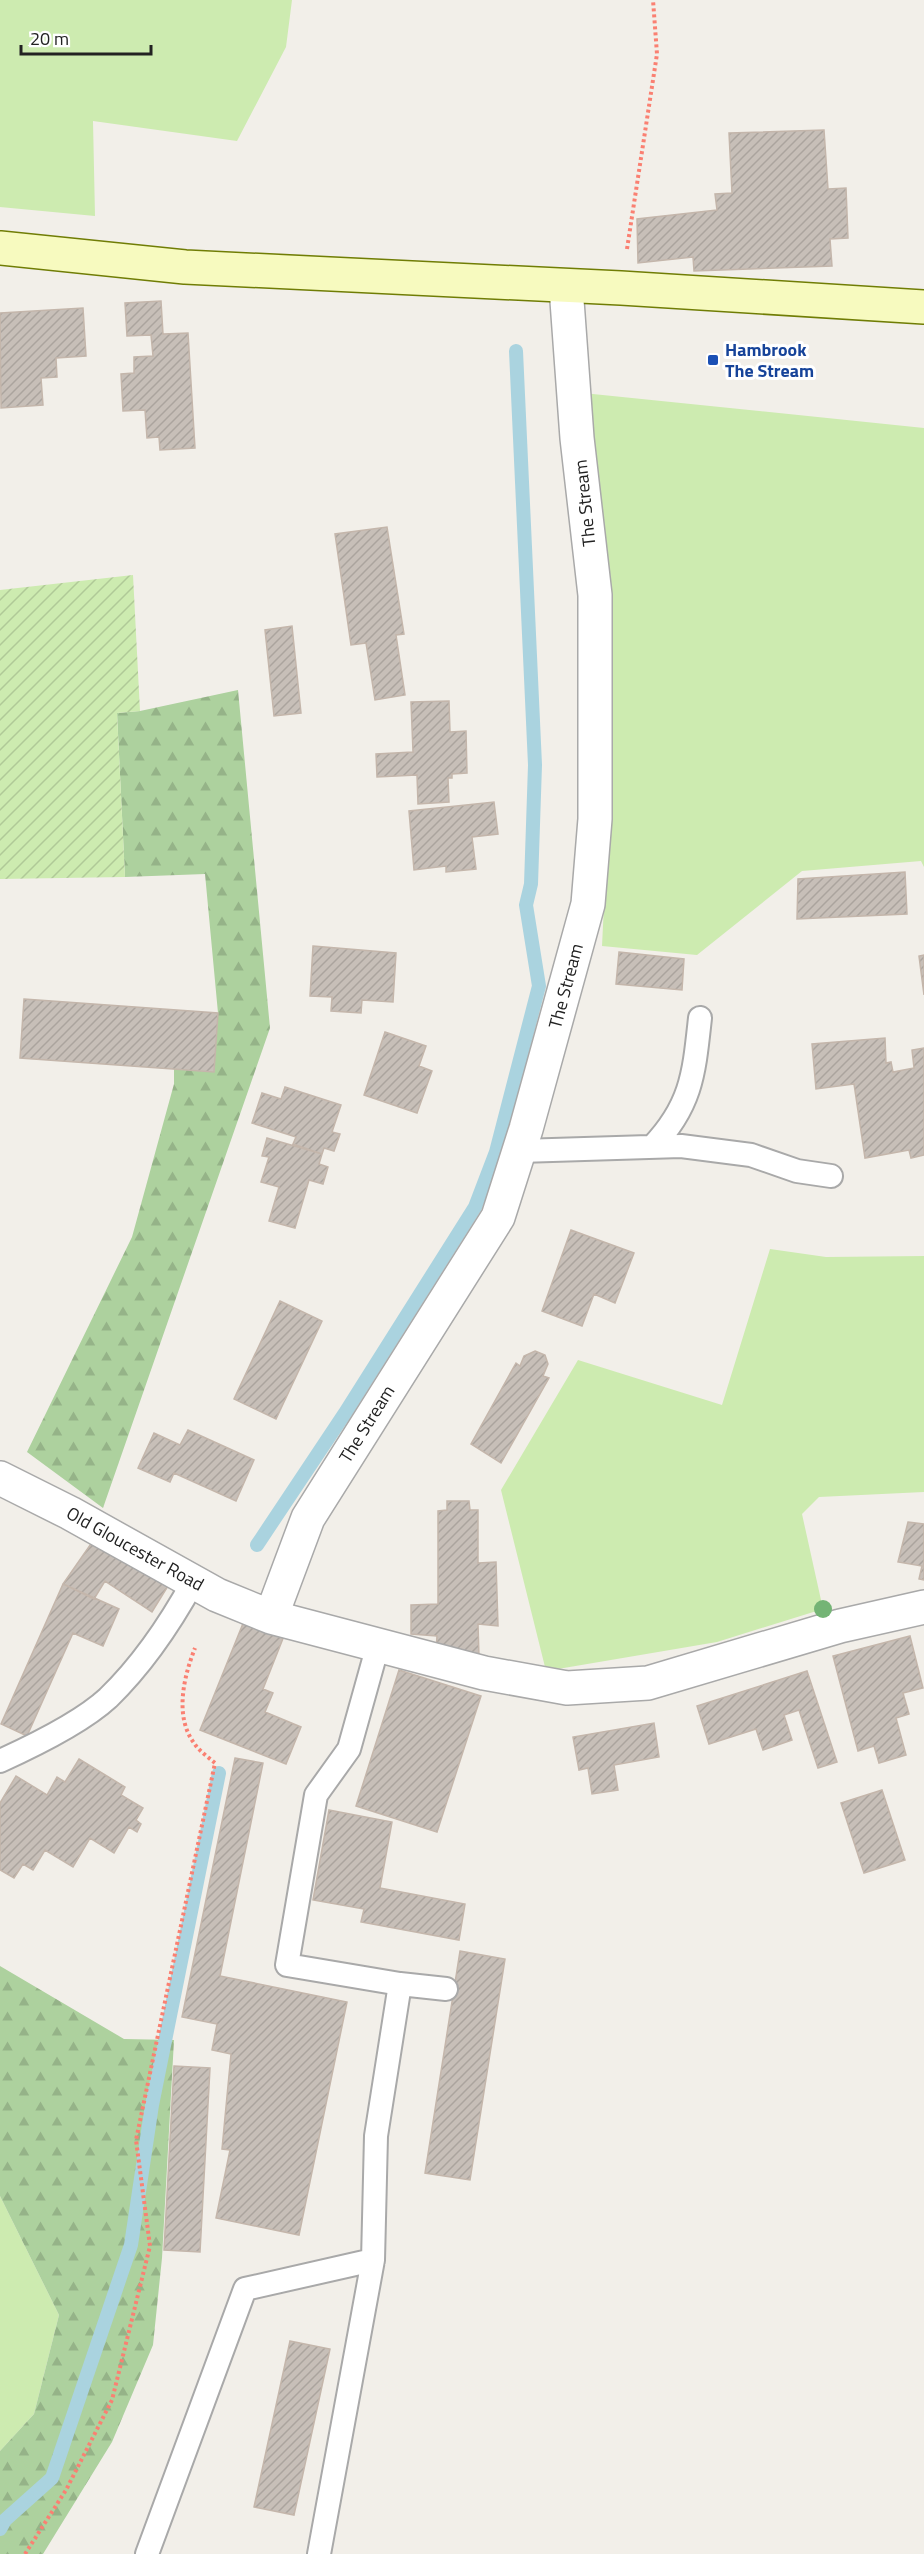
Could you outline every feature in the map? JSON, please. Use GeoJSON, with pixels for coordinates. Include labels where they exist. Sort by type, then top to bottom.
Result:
{"type":"FeatureCollection","features":[{"type":"Feature","properties":{"kind":"main road"},"geometry":{"type":"LineString","coordinates":[[0,248],[185,267],[621,288],[924,307]]}},
{"type":"Feature","properties":{"kind":"street","name":"The Stream"},"geometry":{"type":"LineString","coordinates":[[271,1617],[308,1518],[498,1217],[520,1151],[588,904],[595,819],[595,595],[577,438],[566,287]]}},
{"type":"Feature","properties":{"kind":"street","name":"Old Gloucester Road"},"geometry":{"type":"LineString","coordinates":[[0,1479],[70,1513],[205,1588],[271,1617],[484,1673],[567,1688],[648,1683],[840,1626],[924,1607]]}},
{"type":"Feature","properties":{"kind":"lane"},"geometry":{"type":"LineString","coordinates":[[652,1147],[671,1126],[686,1100],[700,1018]]}},
{"type":"Feature","properties":{"kind":"lane"},"geometry":{"type":"LineString","coordinates":[[520,1151],[681,1146],[750,1155],[797,1171],[831,1176]]}},
{"type":"Feature","properties":{"kind":"lane"},"geometry":{"type":"LineString","coordinates":[[0,1761],[41,1742],[107,1698],[169,1625],[205,1588]]}},
{"type":"Feature","properties":{"kind":"lane"},"geometry":{"type":"LineString","coordinates":[[378,1645],[349,1749],[316,1795],[287,1965],[400,1984],[446,1989]]}},
{"type":"Feature","properties":{"kind":"lane"},"geometry":{"type":"LineString","coordinates":[[319,2554],[373,2260],[376,2136],[400,1984]]}},
{"type":"Feature","properties":{"kind":"lane"},"geometry":{"type":"LineString","coordinates":[[147,2554],[245,2289],[373,2260]]}},
{"type":"Feature","properties":{"kind":"path"},"geometry":{"type":"LineString","coordinates":[[621,288],[657,54],[653,0]]}},
{"type":"Feature","properties":{"kind":"path"},"geometry":{"type":"LineString","coordinates":[[25,2554],[66,2490],[112,2400],[150,2246],[136,2140],[215,1763],[193,1743],[182,1713],[186,1671],[205,1588]]}},
{"type":"Feature","properties":{"kind":"green space"},"geometry":{"type":"Polygon","coordinates":[[[0,0],[292,0],[286,47],[237,141],[93,121],[95,216],[0,207],[0,0]]]}},
{"type":"Feature","properties":{"kind":"green space"},"geometry":{"type":"Polygon","coordinates":[[[583,393],[924,428],[924,867],[921,861],[802,871],[697,955],[602,946],[606,864],[583,393]]]}},
{"type":"Feature","properties":{"kind":"green space"},"geometry":{"type":"Polygon","coordinates":[[[133,575],[140,711],[117,713],[125,877],[0,879],[0,590],[133,575]]]}},
{"type":"Feature","properties":{"kind":"green space"},"geometry":{"type":"Polygon","coordinates":[[[238,690],[270,1028],[103,1508],[27,1452],[132,1237],[174,1084],[174,1069],[214,1072],[218,1013],[205,874],[125,877],[117,713],[140,711],[238,690]]]}},
{"type":"Feature","properties":{"kind":"green space"},"geometry":{"type":"Polygon","coordinates":[[[770,1249],[826,1257],[924,1256],[924,1492],[819,1497],[802,1514],[823,1609],[717,1642],[546,1671],[501,1490],[578,1360],[722,1405],[770,1249]]]}},
{"type":"Feature","properties":{"kind":"green space"},"geometry":{"type":"Polygon","coordinates":[[[0,1966],[124,2039],[174,2040],[162,2258],[153,2345],[112,2442],[43,2554],[0,2554],[0,2451],[34,2414],[59,2315],[0,2196],[0,1966]]]}},
{"type":"Feature","properties":{"kind":"green space"},"geometry":{"type":"Polygon","coordinates":[[[0,2196],[59,2315],[34,2414],[0,2451],[0,2196]]]}},
{"type":"Feature","properties":{"kind":"building"},"geometry":{"type":"Polygon","coordinates":[[[824,130],[828,189],[846,188],[848,238],[830,239],[832,266],[694,271],[693,257],[638,263],[637,219],[717,210],[715,194],[732,193],[729,133],[824,130]]]}},
{"type":"Feature","properties":{"kind":"building"},"geometry":{"type":"Polygon","coordinates":[[[161,301],[163,334],[188,333],[195,448],[160,450],[159,437],[147,438],[145,410],[123,411],[121,374],[134,373],[134,357],[153,356],[151,335],[127,336],[125,303],[161,301]]]}},
{"type":"Feature","properties":{"kind":"building"},"geometry":{"type":"Polygon","coordinates":[[[83,308],[86,356],[56,358],[57,377],[41,378],[43,405],[1,408],[0,313],[83,308]]]}},
{"type":"Feature","properties":{"kind":"building"},"geometry":{"type":"Polygon","coordinates":[[[387,527],[404,634],[396,635],[405,695],[375,700],[366,643],[351,645],[335,534],[387,527]]]}},
{"type":"Feature","properties":{"kind":"building"},"geometry":{"type":"Polygon","coordinates":[[[292,626],[301,713],[274,716],[265,630],[292,626]]]}},
{"type":"Feature","properties":{"kind":"building"},"geometry":{"type":"Polygon","coordinates":[[[449,701],[450,732],[466,731],[467,773],[452,774],[452,778],[448,778],[449,802],[418,804],[417,775],[377,777],[376,754],[413,752],[411,702],[449,701]]]}},
{"type":"Feature","properties":{"kind":"building"},"geometry":{"type":"Polygon","coordinates":[[[494,802],[498,834],[472,837],[476,869],[446,872],[446,866],[414,870],[409,811],[494,802]]]}},
{"type":"Feature","properties":{"kind":"building"},"geometry":{"type":"Polygon","coordinates":[[[905,872],[907,914],[797,919],[798,879],[905,872]]]}},
{"type":"Feature","properties":{"kind":"building"},"geometry":{"type":"Polygon","coordinates":[[[313,946],[396,953],[393,1002],[362,1000],[361,1013],[331,1011],[332,997],[310,996],[313,946]]]}},
{"type":"Feature","properties":{"kind":"building"},"geometry":{"type":"Polygon","coordinates":[[[619,952],[684,959],[682,990],[616,984],[619,952]]]}},
{"type":"Feature","properties":{"kind":"building"},"geometry":{"type":"Polygon","coordinates":[[[924,955],[924,995],[919,956],[924,955]]]}},
{"type":"Feature","properties":{"kind":"building"},"geometry":{"type":"Polygon","coordinates":[[[24,999],[218,1013],[214,1072],[20,1058],[24,999]]]}},
{"type":"Feature","properties":{"kind":"building"},"geometry":{"type":"Polygon","coordinates":[[[385,1032],[426,1046],[419,1066],[432,1071],[417,1113],[364,1095],[385,1032]]]}},
{"type":"Feature","properties":{"kind":"building"},"geometry":{"type":"Polygon","coordinates":[[[885,1038],[886,1063],[891,1062],[893,1072],[914,1068],[912,1050],[924,1048],[924,1155],[911,1158],[909,1150],[865,1158],[854,1084],[816,1089],[812,1044],[885,1038]]]}},
{"type":"Feature","properties":{"kind":"building"},"geometry":{"type":"Polygon","coordinates":[[[285,1087],[341,1105],[332,1132],[340,1134],[334,1151],[324,1148],[322,1154],[293,1144],[296,1137],[252,1123],[262,1093],[281,1099],[285,1087]]]}},
{"type":"Feature","properties":{"kind":"building"},"geometry":{"type":"Polygon","coordinates":[[[267,1138],[322,1154],[319,1164],[328,1167],[323,1184],[309,1180],[295,1228],[269,1221],[279,1187],[261,1182],[269,1157],[262,1156],[267,1138]]]}},
{"type":"Feature","properties":{"kind":"building"},"geometry":{"type":"Polygon","coordinates":[[[571,1230],[634,1253],[615,1303],[594,1294],[582,1326],[542,1311],[571,1230]]]}},
{"type":"Feature","properties":{"kind":"building"},"geometry":{"type":"Polygon","coordinates":[[[280,1301],[322,1321],[276,1419],[234,1399],[280,1301]]]}},
{"type":"Feature","properties":{"kind":"building"},"geometry":{"type":"Polygon","coordinates":[[[535,1351],[545,1355],[548,1364],[543,1376],[549,1378],[501,1463],[471,1444],[516,1363],[520,1366],[524,1356],[535,1351]]]}},
{"type":"Feature","properties":{"kind":"building"},"geometry":{"type":"Polygon","coordinates":[[[188,1430],[254,1460],[236,1501],[174,1473],[170,1482],[138,1468],[154,1433],[180,1445],[188,1430]]]}},
{"type":"Feature","properties":{"kind":"building"},"geometry":{"type":"Polygon","coordinates":[[[447,1501],[469,1501],[470,1510],[478,1510],[478,1563],[496,1562],[498,1626],[478,1624],[479,1656],[436,1652],[437,1636],[411,1634],[411,1605],[438,1604],[438,1511],[447,1510],[447,1501]]]}},
{"type":"Feature","properties":{"kind":"building"},"geometry":{"type":"Polygon","coordinates":[[[908,1522],[924,1524],[924,1580],[919,1579],[922,1566],[898,1562],[908,1522]]]}},
{"type":"Feature","properties":{"kind":"building"},"geometry":{"type":"Polygon","coordinates":[[[95,1538],[168,1586],[152,1612],[105,1581],[94,1599],[63,1584],[95,1538]]]}},
{"type":"Feature","properties":{"kind":"building"},"geometry":{"type":"Polygon","coordinates":[[[63,1584],[119,1609],[103,1646],[73,1633],[27,1736],[1,1724],[63,1584]]]}},
{"type":"Feature","properties":{"kind":"building"},"geometry":{"type":"Polygon","coordinates":[[[244,1621],[284,1636],[263,1689],[273,1693],[265,1712],[301,1727],[286,1764],[200,1730],[244,1621]]]}},
{"type":"Feature","properties":{"kind":"building"},"geometry":{"type":"Polygon","coordinates":[[[910,1636],[923,1688],[903,1693],[909,1714],[896,1718],[906,1755],[879,1763],[874,1746],[858,1751],[833,1656],[910,1636]]]}},
{"type":"Feature","properties":{"kind":"building"},"geometry":{"type":"Polygon","coordinates":[[[399,1670],[481,1696],[437,1832],[356,1806],[399,1670]]]}},
{"type":"Feature","properties":{"kind":"building"},"geometry":{"type":"Polygon","coordinates":[[[807,1671],[837,1762],[818,1768],[799,1710],[784,1715],[792,1740],[763,1750],[756,1729],[709,1744],[697,1706],[807,1671]]]}},
{"type":"Feature","properties":{"kind":"building"},"geometry":{"type":"Polygon","coordinates":[[[654,1723],[659,1757],[614,1765],[618,1790],[592,1794],[588,1768],[579,1770],[573,1737],[654,1723]]]}},
{"type":"Feature","properties":{"kind":"building"},"geometry":{"type":"Polygon","coordinates":[[[235,1758],[263,1763],[220,1976],[347,2002],[299,2235],[216,2218],[230,2150],[222,2149],[231,2054],[212,2050],[217,2024],[182,2017],[235,1758]]]}},
{"type":"Feature","properties":{"kind":"building"},"geometry":{"type":"Polygon","coordinates":[[[79,1759],[125,1787],[121,1795],[143,1808],[136,1820],[141,1824],[137,1832],[129,1827],[114,1853],[90,1838],[73,1867],[45,1850],[33,1870],[23,1864],[14,1878],[0,1870],[0,1803],[16,1776],[47,1795],[57,1777],[65,1782],[79,1759]]]}},
{"type":"Feature","properties":{"kind":"building"},"geometry":{"type":"Polygon","coordinates":[[[882,1790],[905,1860],[864,1873],[841,1803],[882,1790]]]}},
{"type":"Feature","properties":{"kind":"building"},"geometry":{"type":"Polygon","coordinates":[[[329,1810],[392,1822],[380,1888],[465,1904],[459,1940],[361,1922],[364,1909],[313,1900],[329,1810]]]}},
{"type":"Feature","properties":{"kind":"building"},"geometry":{"type":"Polygon","coordinates":[[[460,1951],[505,1959],[470,2180],[425,2173],[460,1951]]]}},
{"type":"Feature","properties":{"kind":"building"},"geometry":{"type":"Polygon","coordinates":[[[174,2066],[210,2068],[200,2252],[164,2250],[174,2066]]]}},
{"type":"Feature","properties":{"kind":"building"},"geometry":{"type":"Polygon","coordinates":[[[290,2341],[330,2349],[294,2515],[254,2507],[290,2341]]]}},
{"type":"Feature","properties":{"kind":"waterway"},"geometry":{"type":"LineString","coordinates":[[257,1545],[345,1413],[475,1207],[496,1152],[539,986],[526,905],[531,884],[535,765],[516,351]]}},
{"type":"Feature","properties":{"kind":"waterway"},"geometry":{"type":"LineString","coordinates":[[0,2529],[5,2520],[52,2478],[131,2245],[152,2105],[219,1773]]}},
{"type":"Feature","properties":{"kind":"place","name":"Hambrook The Stream"},"geometry":{"type":"Point","coordinates":[713,360]}}]}
